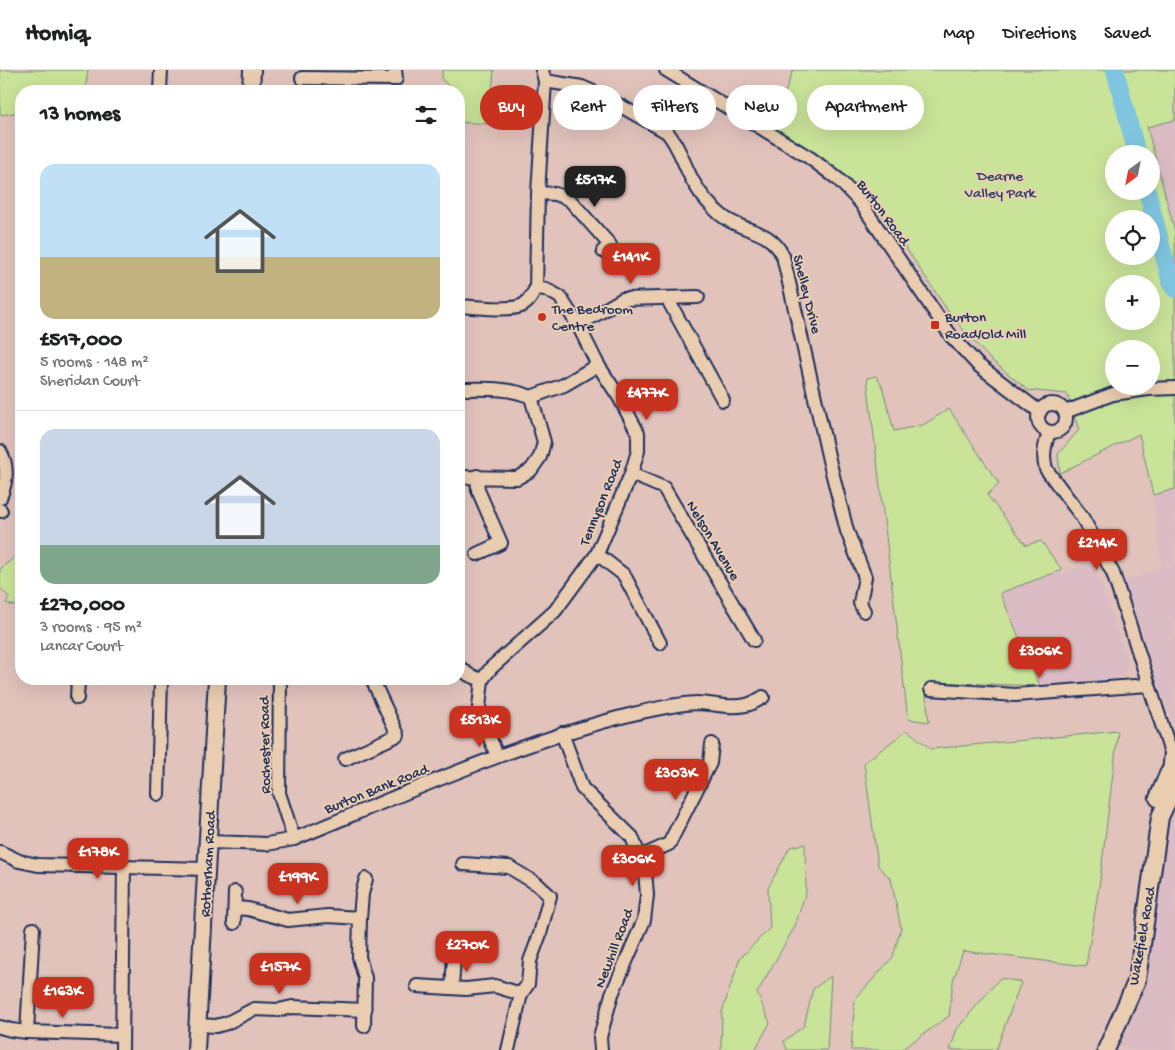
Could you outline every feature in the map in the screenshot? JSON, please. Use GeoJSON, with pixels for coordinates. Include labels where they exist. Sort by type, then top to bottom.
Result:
{"type":"FeatureCollection","features":[{"type":"Feature","properties":{"kind":"main road"},"geometry":{"type":"LineString","coordinates":[[252,70],[252,85]]}},
{"type":"Feature","properties":{"kind":"main road","name":"Rotherham Road"},"geometry":{"type":"LineString","coordinates":[[196,1050],[217,685]]}},
{"type":"Feature","properties":{"kind":"main road","name":"Wakefield Road"},"geometry":{"type":"LineString","coordinates":[[1106,1050],[1136,980],[1160,817],[1173,774]]}},
{"type":"Feature","properties":{"kind":"street"},"geometry":{"type":"LineString","coordinates":[[160,85],[161,70]]}},
{"type":"Feature","properties":{"kind":"street"},"geometry":{"type":"LineString","coordinates":[[302,78],[396,79],[395,70]]}},
{"type":"Feature","properties":{"kind":"street","name":"Burton Road"},"geometry":{"type":"LineString","coordinates":[[672,72],[802,153],[838,179],[860,202],[951,336],[978,365],[1040,412],[1039,422],[1044,430],[1049,432]]}},
{"type":"Feature","properties":{"kind":"street"},"geometry":{"type":"LineString","coordinates":[[465,306],[512,308],[522,306],[531,298],[536,288],[538,193],[544,75]]}},
{"type":"Feature","properties":{"kind":"street","name":"Shelley Drive"},"geometry":{"type":"LineString","coordinates":[[544,75],[601,95],[667,132],[677,146],[694,182],[712,206],[723,217],[763,234],[779,248],[786,266],[829,460],[847,531],[865,577],[860,603],[864,611]]}},
{"type":"Feature","properties":{"kind":"street"},"geometry":{"type":"LineString","coordinates":[[538,193],[555,194],[569,199],[610,245],[604,251]]}},
{"type":"Feature","properties":{"kind":"street","name":"Tennyson Road"},"geometry":{"type":"LineString","coordinates":[[482,680],[490,668],[555,610],[597,554],[631,474],[638,451],[638,433],[620,397],[598,365],[578,325],[560,297],[536,288]]}},
{"type":"Feature","properties":{"kind":"street"},"geometry":{"type":"LineString","coordinates":[[578,325],[623,299],[698,297]]}},
{"type":"Feature","properties":{"kind":"street"},"geometry":{"type":"LineString","coordinates":[[667,298],[723,400]]}},
{"type":"Feature","properties":{"kind":"street"},"geometry":{"type":"LineString","coordinates":[[465,389],[494,389],[520,392],[531,397],[564,385],[598,365]]}},
{"type":"Feature","properties":{"kind":"street"},"geometry":{"type":"LineString","coordinates":[[1065,412],[1113,394],[1174,388]]}},
{"type":"Feature","properties":{"kind":"street"},"geometry":{"type":"LineString","coordinates":[[465,477],[517,478],[531,470],[540,457],[544,442],[531,397]]}},
{"type":"Feature","properties":{"kind":"street"},"geometry":{"type":"LineString","coordinates":[[1040,412],[1045,407],[1054,405],[1059,406],[1065,412],[1066,419],[1062,428],[1049,432],[1044,452],[1046,469],[1082,517],[1113,573],[1161,722],[1170,753],[1173,774]]}},
{"type":"Feature","properties":{"kind":"street"},"geometry":{"type":"LineString","coordinates":[[0,451],[6,462],[5,487],[0,498]]}},
{"type":"Feature","properties":{"kind":"street","name":"Nelson Avenue"},"geometry":{"type":"LineString","coordinates":[[631,474],[664,488],[754,640]]}},
{"type":"Feature","properties":{"kind":"street"},"geometry":{"type":"LineString","coordinates":[[477,476],[478,490],[501,543],[477,554]]}},
{"type":"Feature","properties":{"kind":"street"},"geometry":{"type":"LineString","coordinates":[[597,554],[624,575],[660,643]]}},
{"type":"Feature","properties":{"kind":"street"},"geometry":{"type":"LineString","coordinates":[[465,672],[482,680],[479,707],[497,756]]}},
{"type":"Feature","properties":{"kind":"street"},"geometry":{"type":"LineString","coordinates":[[931,690],[1015,695],[1148,684]]}},
{"type":"Feature","properties":{"kind":"street"},"geometry":{"type":"LineString","coordinates":[[77,698],[78,685]]}},
{"type":"Feature","properties":{"kind":"street"},"geometry":{"type":"LineString","coordinates":[[158,794],[161,685]]}},
{"type":"Feature","properties":{"kind":"street","name":"Rochester Road"},"geometry":{"type":"LineString","coordinates":[[280,685],[279,793],[294,839]]}},
{"type":"Feature","properties":{"kind":"street"},"geometry":{"type":"LineString","coordinates":[[345,759],[398,735],[375,685]]}},
{"type":"Feature","properties":{"kind":"street","name":"Burton Bank Road"},"geometry":{"type":"LineString","coordinates":[[208,842],[267,844],[294,839],[497,756],[562,733],[674,705],[697,703],[747,705],[757,696]]}},
{"type":"Feature","properties":{"kind":"street"},"geometry":{"type":"LineString","coordinates":[[1161,722],[1175,736]]}},
{"type":"Feature","properties":{"kind":"street","name":"Newhill Road"},"geometry":{"type":"LineString","coordinates":[[562,733],[582,788],[632,837],[645,872],[647,894],[644,920],[612,994],[600,1037],[601,1050]]}},
{"type":"Feature","properties":{"kind":"street"},"geometry":{"type":"LineString","coordinates":[[640,856],[669,844],[710,763],[708,749]]}},
{"type":"Feature","properties":{"kind":"street"},"geometry":{"type":"LineString","coordinates":[[0,852],[38,865],[206,869]]}},
{"type":"Feature","properties":{"kind":"street"},"geometry":{"type":"LineString","coordinates":[[463,864],[509,867],[537,884],[550,896],[540,934],[530,961],[528,984],[521,994],[508,1050]]}},
{"type":"Feature","properties":{"kind":"street"},"geometry":{"type":"LineString","coordinates":[[122,1050],[124,866]]}},
{"type":"Feature","properties":{"kind":"street"},"geometry":{"type":"LineString","coordinates":[[364,1026],[365,978],[359,957],[362,894],[366,879]]}},
{"type":"Feature","properties":{"kind":"street"},"geometry":{"type":"LineString","coordinates":[[234,923],[235,892]]}},
{"type":"Feature","properties":{"kind":"street"},"geometry":{"type":"LineString","coordinates":[[235,908],[248,909],[288,920],[328,916],[360,918]]}},
{"type":"Feature","properties":{"kind":"street"},"geometry":{"type":"LineString","coordinates":[[26,1032],[33,930]]}},
{"type":"Feature","properties":{"kind":"street"},"geometry":{"type":"LineString","coordinates":[[452,988],[454,956]]}},
{"type":"Feature","properties":{"kind":"street"},"geometry":{"type":"LineString","coordinates":[[416,986],[466,989],[495,986],[521,994]]}},
{"type":"Feature","properties":{"kind":"street"},"geometry":{"type":"LineString","coordinates":[[198,1025],[216,1026],[254,1009],[279,1010],[292,1007],[365,1010]]}},
{"type":"Feature","properties":{"kind":"street"},"geometry":{"type":"LineString","coordinates":[[0,1027],[26,1032],[122,1035]]}},
{"type":"Feature","properties":{"kind":"shaded area"},"geometry":{"type":"Polygon","coordinates":[[[1175,120],[1175,232],[1160,176],[1160,145],[1152,145],[1147,127],[1175,120]]]}},
{"type":"Feature","properties":{"kind":"shaded area"},"geometry":{"type":"Polygon","coordinates":[[[1175,489],[1175,723],[1172,723],[1123,581],[1161,568],[1153,495],[1175,489]]]}},
{"type":"Feature","properties":{"kind":"shaded area"},"geometry":{"type":"Polygon","coordinates":[[[1093,560],[1127,660],[1126,670],[1123,676],[1117,679],[1040,686],[1000,593],[1062,570],[1064,573],[1093,560]]]}},
{"type":"Feature","properties":{"kind":"shaded area"},"geometry":{"type":"Polygon","coordinates":[[[1175,799],[1175,1050],[1130,1050],[1117,1045],[1146,976],[1170,806],[1175,799]]]}},
{"type":"Feature","properties":{"kind":"green space"},"geometry":{"type":"Polygon","coordinates":[[[0,70],[88,70],[86,85],[15,85],[15,113],[0,115],[0,70]]]}},
{"type":"Feature","properties":{"kind":"green space"},"geometry":{"type":"Polygon","coordinates":[[[444,70],[494,70],[493,85],[480,85],[480,123],[465,122],[465,85],[448,85],[442,80],[442,71],[444,70]]]}},
{"type":"Feature","properties":{"kind":"green space","name":"Dearne Valley Park"},"geometry":{"type":"Polygon","coordinates":[[[793,70],[1175,70],[1175,120],[1147,127],[1152,145],[1105,145],[1105,200],[1160,200],[1160,176],[1175,232],[1175,489],[1153,495],[1139,434],[1060,473],[1058,454],[1079,430],[1067,394],[1028,390],[990,359],[952,317],[896,233],[862,189],[825,160],[778,130],[797,130],[797,85],[788,85],[793,70]]]}},
{"type":"Feature","properties":{"kind":"green space"},"geometry":{"type":"Polygon","coordinates":[[[876,376],[882,386],[894,431],[923,425],[949,409],[999,484],[987,495],[1026,545],[1041,541],[1062,570],[1000,593],[1040,686],[931,682],[926,696],[929,722],[908,719],[867,378],[876,376]]]}},
{"type":"Feature","properties":{"kind":"green space"},"geometry":{"type":"Polygon","coordinates":[[[15,557],[15,605],[6,603],[9,597],[0,588],[0,569],[15,557]]]}},
{"type":"Feature","properties":{"kind":"green space"},"geometry":{"type":"Polygon","coordinates":[[[907,730],[931,749],[1118,731],[1100,880],[1086,966],[963,951],[953,981],[949,1016],[901,1050],[851,1050],[855,999],[893,957],[901,928],[891,879],[878,866],[864,763],[907,730]]]}},
{"type":"Feature","properties":{"kind":"green space"},"geometry":{"type":"Polygon","coordinates":[[[805,844],[806,891],[795,926],[757,993],[770,1023],[755,1050],[721,1050],[722,1012],[740,958],[770,928],[768,888],[790,847],[805,844]]]}},
{"type":"Feature","properties":{"kind":"green space"},"geometry":{"type":"Polygon","coordinates":[[[831,976],[827,1050],[787,1050],[784,1041],[804,1026],[813,989],[831,976]]]}},
{"type":"Feature","properties":{"kind":"green space"},"geometry":{"type":"Polygon","coordinates":[[[1000,978],[1021,982],[996,1050],[950,1050],[957,1029],[1000,978]]]}},
{"type":"Feature","properties":{"kind":"waterway"},"geometry":{"type":"LineString","coordinates":[[1115,70],[1135,145]]}},
{"type":"Feature","properties":{"kind":"waterway"},"geometry":{"type":"LineString","coordinates":[[1149,200],[1171,283],[1175,289]]}},
{"type":"Feature","properties":{"kind":"place","name":"The Bedroom Centre"},"geometry":{"type":"Point","coordinates":[542,317]}},
{"type":"Feature","properties":{"kind":"place","name":"Burton Road/Old Mill"},"geometry":{"type":"Point","coordinates":[935,325]}}]}
